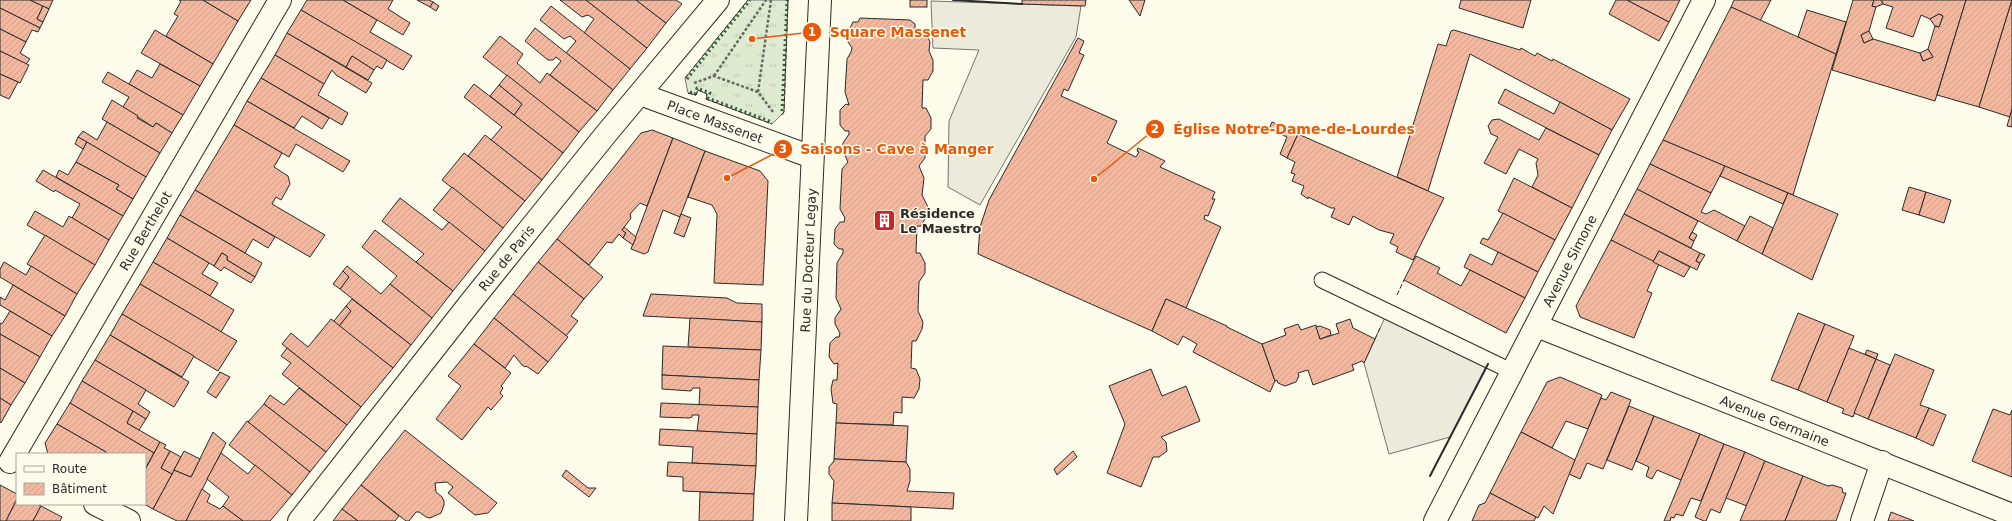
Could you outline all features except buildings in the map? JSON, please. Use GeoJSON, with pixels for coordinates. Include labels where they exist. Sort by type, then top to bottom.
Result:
{"type":"FeatureCollection","features":[{"type":"Feature","properties":{"kind":"street","name":"Rue Berthelot"},"geometry":{"type":"LineString","coordinates":[[9,461],[280,0]]}},
{"type":"Feature","properties":{"kind":"street","name":"Rue de Paris"},"geometry":{"type":"LineString","coordinates":[[299,521],[470,303],[718,0]]}},
{"type":"Feature","properties":{"kind":"street","name":"Rue du Docteur Legay"},"geometry":{"type":"LineString","coordinates":[[796,521],[820,0]]}},
{"type":"Feature","properties":{"kind":"street","name":"Avenue Simone"},"geometry":{"type":"LineString","coordinates":[[1435,521],[1704,0]]}},
{"type":"Feature","properties":{"kind":"street","name":"Place Massenet"},"geometry":{"type":"LineString","coordinates":[[640,94],[812,157]]}},
{"type":"Feature","properties":{"kind":"street","name":"Avenue Germaine"},"geometry":{"type":"LineString","coordinates":[[1537,326],[2012,515]]}},
{"type":"Feature","properties":{"kind":"street"},"geometry":{"type":"LineString","coordinates":[[1862,521],[1882,462]]}},
{"type":"Feature","properties":{"kind":"street"},"geometry":{"type":"LineString","coordinates":[[97,505],[128,521]]}},
{"type":"Feature","properties":{"kind":"lane"},"geometry":{"type":"LineString","coordinates":[[1322,280],[1513,372]]}},
{"type":"Feature","properties":{"kind":"path"},"geometry":{"type":"LineString","coordinates":[[714,76],[766,0]]}},
{"type":"Feature","properties":{"kind":"path"},"geometry":{"type":"LineString","coordinates":[[758,92],[772,0]]}},
{"type":"Feature","properties":{"kind":"green space"},"geometry":{"type":"Polygon","coordinates":[[[748,0],[788,0],[784,112],[772,124],[706,99],[707,94],[698,90],[696,95],[688,93],[685,78],[748,0]]]}},
{"type":"Feature","properties":{"kind":"shaded area"},"geometry":{"type":"Polygon","coordinates":[[[931,1],[1081,6],[1076,37],[980,205],[948,187],[949,121],[979,50],[933,48],[931,1]]]}},
{"type":"Feature","properties":{"kind":"shaded area"},"geometry":{"type":"Polygon","coordinates":[[[1387,313],[1490,361],[1450,437],[1389,454],[1364,363],[1387,313]]]}},
{"type":"Feature","properties":{"kind":"hedge"},"geometry":{"type":"LineString","coordinates":[[687,79],[750,0]]}},
{"type":"Feature","properties":{"kind":"hedge"},"geometry":{"type":"LineString","coordinates":[[782,111],[787,0]]}},
{"type":"Feature","properties":{"kind":"hedge"},"geometry":{"type":"LineString","coordinates":[[690,92],[695,94],[697,88],[710,93],[708,98],[772,122]]}},
{"type":"Feature","properties":{"kind":"fence"},"geometry":{"type":"LineString","coordinates":[[685,78],[748,0]]}},
{"type":"Feature","properties":{"kind":"fence"},"geometry":{"type":"LineString","coordinates":[[782,115],[784,112],[788,0]]}},
{"type":"Feature","properties":{"kind":"fence"},"geometry":{"type":"LineString","coordinates":[[688,93],[696,95],[698,90],[707,94],[706,99],[772,124]]}},
{"type":"Feature","properties":{"kind":"fence"},"geometry":{"type":"LineString","coordinates":[[1397,295],[1404,280]]}},
{"type":"Feature","properties":{"kind":"fence"},"geometry":{"type":"LineString","coordinates":[[1375,339],[1381,326]]}},
{"type":"Feature","properties":{"kind":"wall"},"geometry":{"type":"LineString","coordinates":[[953,0],[1022,4]]}},
{"type":"Feature","properties":{"kind":"wall"},"geometry":{"type":"LineString","coordinates":[[1430,476],[1488,364]]}},
{"type":"Feature","properties":{"kind":"place","name":"Square Massenet"},"geometry":{"type":"Point","coordinates":[752,39]}},
{"type":"Feature","properties":{"kind":"place","name":"Saisons - Cave à Manger"},"geometry":{"type":"Point","coordinates":[727,178]}},
{"type":"Feature","properties":{"kind":"place","name":"Église Notre-Dame-de-Lourdes"},"geometry":{"type":"Point","coordinates":[1094,179]}},
{"type":"Feature","properties":{"kind":"place","name":"Résidence Le Maestro"},"geometry":{"type":"Point","coordinates":[884,220]}}]}
